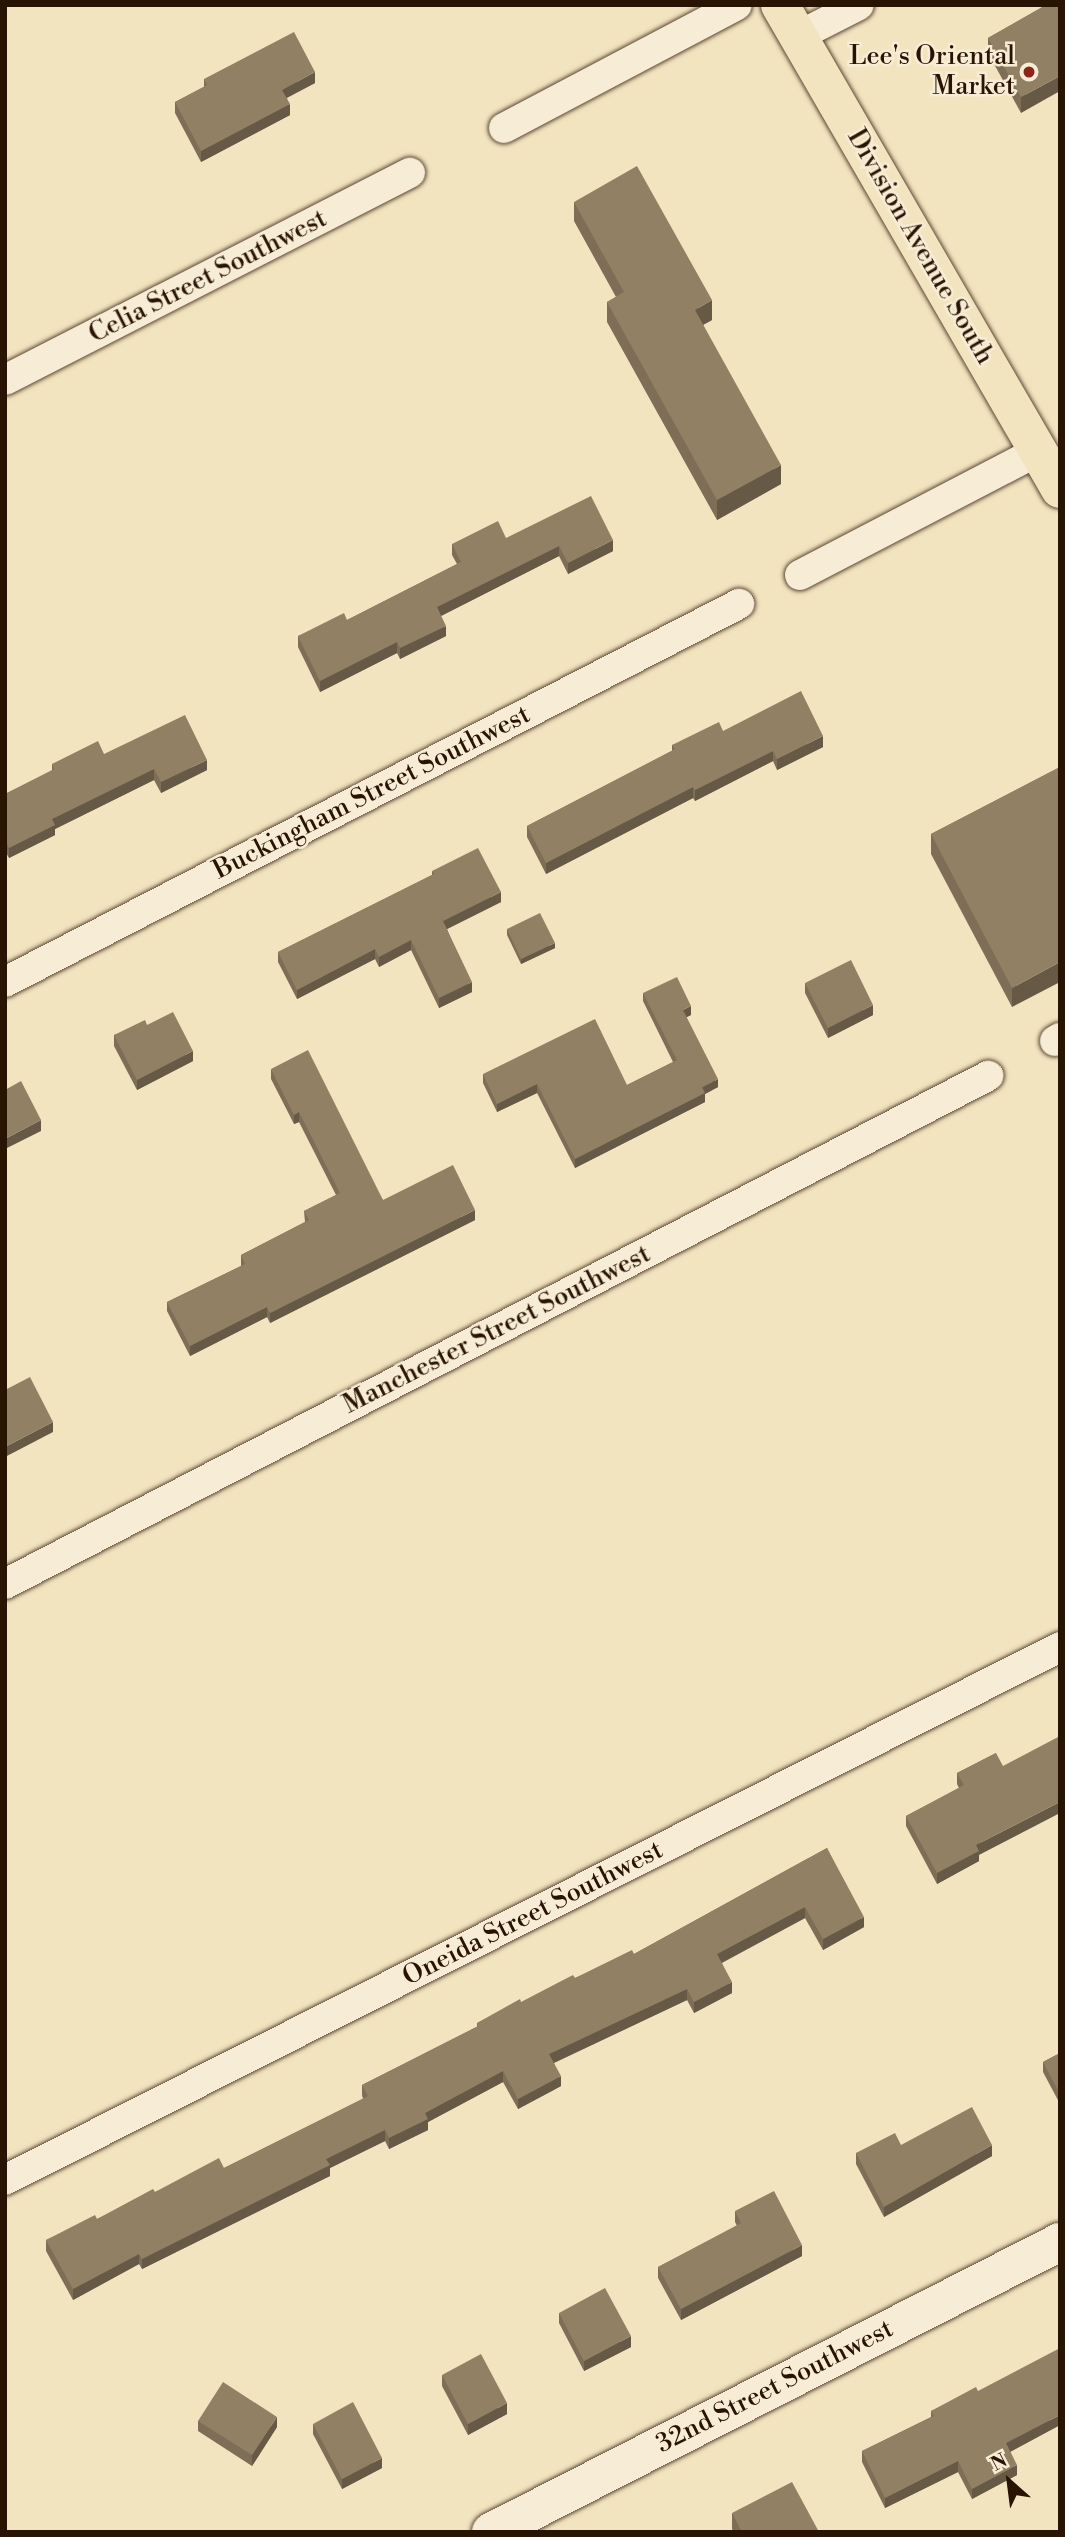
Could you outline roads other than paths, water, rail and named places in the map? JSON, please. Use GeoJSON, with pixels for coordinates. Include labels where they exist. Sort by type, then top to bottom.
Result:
{"type":"FeatureCollection","features":[{"type":"Feature","properties":{"kind":"main road","name":"Division Avenue South"},"geometry":{"type":"LineString","coordinates":[[789,21],[1060,489]]}},
{"type":"Feature","properties":{"kind":"street"},"geometry":{"type":"LineString","coordinates":[[504,128],[737,5]]}},
{"type":"Feature","properties":{"kind":"street"},"geometry":{"type":"LineString","coordinates":[[789,21],[859,5]]}},
{"type":"Feature","properties":{"kind":"street","name":"Celia Street Southwest"},"geometry":{"type":"LineString","coordinates":[[5,380],[410,173]]}},
{"type":"Feature","properties":{"kind":"street"},"geometry":{"type":"LineString","coordinates":[[800,575],[1038,451]]}},
{"type":"Feature","properties":{"kind":"street","name":"Buckingham Street Southwest"},"geometry":{"type":"LineString","coordinates":[[5,982],[739,604]]}},
{"type":"Feature","properties":{"kind":"street","name":"Manchester Street Southwest"},"geometry":{"type":"LineString","coordinates":[[5,1584],[988,1076]]}},
{"type":"Feature","properties":{"kind":"street","name":"Oneida Street Southwest"},"geometry":{"type":"LineString","coordinates":[[5,2180],[1060,1647]]}},
{"type":"Feature","properties":{"kind":"street","name":"32nd Street Southwest"},"geometry":{"type":"LineString","coordinates":[[491,2532],[536,2523],[1060,2242]]}},
{"type":"Feature","properties":{"kind":"place","name":"Lee's Oriental Market"},"geometry":{"type":"Point","coordinates":[1029,72]}}]}
